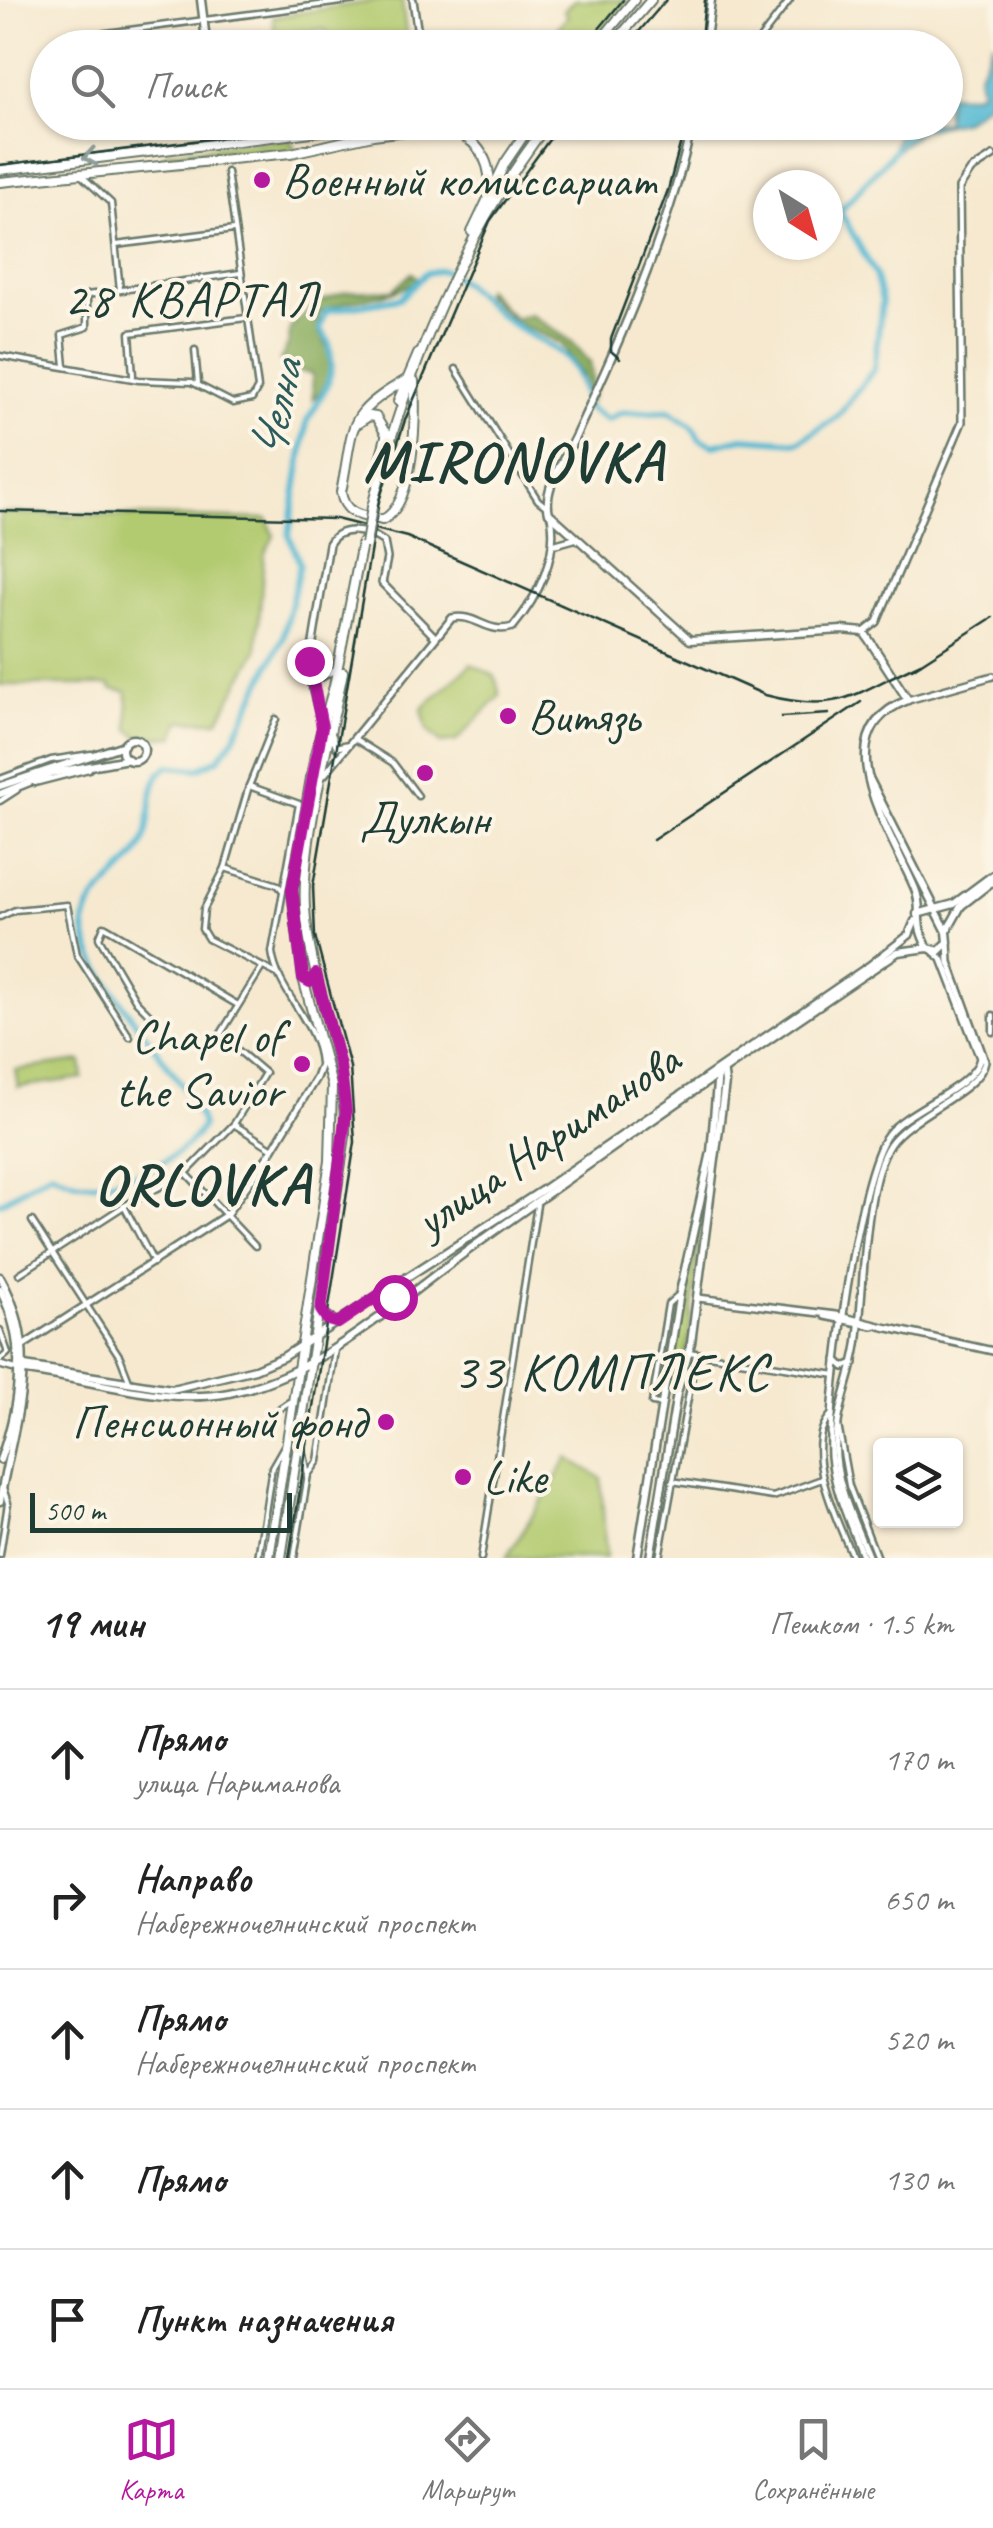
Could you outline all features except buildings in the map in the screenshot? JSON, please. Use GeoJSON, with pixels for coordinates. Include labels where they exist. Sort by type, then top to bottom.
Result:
{"type":"FeatureCollection","features":[{"type":"Feature","properties":{"kind":"main road"},"geometry":{"type":"LineString","coordinates":[[200,0],[205,30]]}},
{"type":"Feature","properties":{"kind":"main road"},"geometry":{"type":"LineString","coordinates":[[626,30],[651,0]]}},
{"type":"Feature","properties":{"kind":"main road"},"geometry":{"type":"LineString","coordinates":[[707,30],[711,0]]}},
{"type":"Feature","properties":{"kind":"main road"},"geometry":{"type":"LineString","coordinates":[[632,3],[631,15],[639,14]]}},
{"type":"Feature","properties":{"kind":"main road"},"geometry":{"type":"LineString","coordinates":[[609,30],[632,3]]}},
{"type":"Feature","properties":{"kind":"main road"},"geometry":{"type":"LineString","coordinates":[[0,170],[241,140]]}},
{"type":"Feature","properties":{"kind":"main road"},"geometry":{"type":"LineString","coordinates":[[291,153],[298,143],[294,140]]}},
{"type":"Feature","properties":{"kind":"main road"},"geometry":{"type":"LineString","coordinates":[[309,140],[312,148],[320,148]]}},
{"type":"Feature","properties":{"kind":"main road"},"geometry":{"type":"LineString","coordinates":[[0,182],[76,171],[167,167],[291,153],[353,140]]}},
{"type":"Feature","properties":{"kind":"main road"},"geometry":{"type":"LineString","coordinates":[[470,140],[481,150],[490,192]]}},
{"type":"Feature","properties":{"kind":"main road"},"geometry":{"type":"LineString","coordinates":[[268,1558],[330,1161],[332,1086],[303,978],[292,900],[297,852],[389,434],[490,192],[518,140]]}},
{"type":"Feature","properties":{"kind":"main road"},"geometry":{"type":"LineString","coordinates":[[460,262],[502,186],[536,140]]}},
{"type":"Feature","properties":{"kind":"main road"},"geometry":{"type":"LineString","coordinates":[[687,140],[674,192],[597,394],[549,491],[549,512],[574,539],[690,640],[842,630],[864,632],[908,700],[883,712],[870,726],[864,751],[869,778],[917,894],[916,917],[931,949]]}},
{"type":"Feature","properties":{"kind":"main road"},"geometry":{"type":"LineString","coordinates":[[167,167],[158,157],[168,148]]}},
{"type":"Feature","properties":{"kind":"main road"},"geometry":{"type":"LineString","coordinates":[[138,150],[148,158],[138,169]]}},
{"type":"Feature","properties":{"kind":"main road"},"geometry":{"type":"LineString","coordinates":[[410,377],[417,437],[395,510],[382,520],[354,514],[342,502],[360,410],[410,377]]}},
{"type":"Feature","properties":{"kind":"main road"},"geometry":{"type":"LineString","coordinates":[[354,428],[361,420],[376,417],[389,434]]}},
{"type":"Feature","properties":{"kind":"main road"},"geometry":{"type":"LineString","coordinates":[[389,434],[408,425],[417,437]]}},
{"type":"Feature","properties":{"kind":"main road"},"geometry":{"type":"LineString","coordinates":[[281,1558],[321,1310],[345,1107],[316,974],[304,886],[324,775],[327,729],[364,544]]}},
{"type":"Feature","properties":{"kind":"main road"},"geometry":{"type":"LineString","coordinates":[[0,786],[44,768],[106,757],[141,758],[144,748],[137,740],[106,757],[30,780],[0,798]]}},
{"type":"Feature","properties":{"kind":"main road"},"geometry":{"type":"LineString","coordinates":[[124,745],[123,754],[128,760]]}},
{"type":"Feature","properties":{"kind":"main road"},"geometry":{"type":"LineString","coordinates":[[869,778],[948,942]]}},
{"type":"Feature","properties":{"kind":"main road"},"geometry":{"type":"LineString","coordinates":[[916,917],[954,904],[993,878]]}},
{"type":"Feature","properties":{"kind":"main road"},"geometry":{"type":"LineString","coordinates":[[946,932],[961,906],[993,878]]}},
{"type":"Feature","properties":{"kind":"main road","name":"улица Нариманова"},"geometry":{"type":"LineString","coordinates":[[22,1368],[164,1393],[216,1395],[298,1369],[420,1287],[720,1068],[904,940],[916,917]]}},
{"type":"Feature","properties":{"kind":"main road","name":"улица Нариманова"},"geometry":{"type":"LineString","coordinates":[[22,1368],[172,1389],[235,1374],[301,1347],[898,952],[931,949],[948,942]]}},
{"type":"Feature","properties":{"kind":"main road"},"geometry":{"type":"LineString","coordinates":[[303,978],[310,982],[316,974]]}},
{"type":"Feature","properties":{"kind":"main road"},"geometry":{"type":"LineString","coordinates":[[309,1000],[312,992],[322,996]]}},
{"type":"Feature","properties":{"kind":"main road"},"geometry":{"type":"LineString","coordinates":[[638,1558],[720,1068]]}},
{"type":"Feature","properties":{"kind":"main road"},"geometry":{"type":"LineString","coordinates":[[650,1558],[677,1393],[693,1353],[720,1068]]}},
{"type":"Feature","properties":{"kind":"main road"},"geometry":{"type":"LineString","coordinates":[[704,1082],[714,1084],[718,1090]]}},
{"type":"Feature","properties":{"kind":"main road"},"geometry":{"type":"LineString","coordinates":[[697,1216],[703,1213],[707,1218]]}},
{"type":"Feature","properties":{"kind":"main road"},"geometry":{"type":"LineString","coordinates":[[322,1214],[326,1224],[332,1224],[334,1216]]}},
{"type":"Feature","properties":{"kind":"main road"},"geometry":{"type":"LineString","coordinates":[[410,1274],[409,1283],[420,1287]]}},
{"type":"Feature","properties":{"kind":"main road"},"geometry":{"type":"LineString","coordinates":[[0,1276],[15,1305],[24,1345],[20,1421],[0,1501]]}},
{"type":"Feature","properties":{"kind":"main road"},"geometry":{"type":"LineString","coordinates":[[0,1290],[15,1330],[22,1368],[13,1422],[0,1460]]}},
{"type":"Feature","properties":{"kind":"main road"},"geometry":{"type":"LineString","coordinates":[[382,1293],[390,1293],[393,1306]]}},
{"type":"Feature","properties":{"kind":"main road"},"geometry":{"type":"LineString","coordinates":[[321,1310],[328,1320],[338,1323]]}},
{"type":"Feature","properties":{"kind":"main road"},"geometry":{"type":"LineString","coordinates":[[235,1374],[228,1382],[237,1391]]}},
{"type":"Feature","properties":{"kind":"main road"},"geometry":{"type":"LineString","coordinates":[[284,1376],[296,1382]]}},
{"type":"Feature","properties":{"kind":"main road"},"geometry":{"type":"LineString","coordinates":[[215,1378],[216,1395]]}},
{"type":"Feature","properties":{"kind":"main road"},"geometry":{"type":"LineString","coordinates":[[665,1388],[669,1396],[677,1393]]}},
{"type":"Feature","properties":{"kind":"street"},"geometry":{"type":"LineString","coordinates":[[301,0],[302,8]]}},
{"type":"Feature","properties":{"kind":"street"},"geometry":{"type":"LineString","coordinates":[[128,30],[357,0]]}},
{"type":"Feature","properties":{"kind":"street"},"geometry":{"type":"LineString","coordinates":[[413,0],[417,30]]}},
{"type":"Feature","properties":{"kind":"street"},"geometry":{"type":"LineString","coordinates":[[767,30],[790,0]]}},
{"type":"Feature","properties":{"kind":"street"},"geometry":{"type":"LineString","coordinates":[[864,632],[874,626],[960,435],[958,196],[965,176],[993,156]]}},
{"type":"Feature","properties":{"kind":"street"},"geometry":{"type":"LineString","coordinates":[[0,356],[198,384],[243,404],[252,399],[258,388],[227,172],[236,159]]}},
{"type":"Feature","properties":{"kind":"street"},"geometry":{"type":"LineString","coordinates":[[214,162],[227,172]]}},
{"type":"Feature","properties":{"kind":"street"},"geometry":{"type":"LineString","coordinates":[[76,171],[111,203],[120,290]]}},
{"type":"Feature","properties":{"kind":"street"},"geometry":{"type":"LineString","coordinates":[[116,245],[234,230]]}},
{"type":"Feature","properties":{"kind":"street"},"geometry":{"type":"LineString","coordinates":[[65,366],[62,336],[87,327],[87,295],[240,274]]}},
{"type":"Feature","properties":{"kind":"street"},"geometry":{"type":"LineString","coordinates":[[133,377],[130,334],[246,318]]}},
{"type":"Feature","properties":{"kind":"street"},"geometry":{"type":"LineString","coordinates":[[195,350],[198,384]]}},
{"type":"Feature","properties":{"kind":"street"},"geometry":{"type":"LineString","coordinates":[[456,370],[549,512],[554,546]]}},
{"type":"Feature","properties":{"kind":"street"},"geometry":{"type":"LineString","coordinates":[[352,741],[337,748],[327,729],[309,661],[329,544],[344,530],[384,542],[387,558],[382,583],[435,637]]}},
{"type":"Feature","properties":{"kind":"street"},"geometry":{"type":"LineString","coordinates":[[324,775],[452,618],[462,616],[489,630],[513,627],[541,581],[554,546],[561,539],[574,539]]}},
{"type":"Feature","properties":{"kind":"street"},"geometry":{"type":"LineString","coordinates":[[309,661],[322,677],[334,674],[340,662]]}},
{"type":"Feature","properties":{"kind":"street"},"geometry":{"type":"LineString","coordinates":[[908,700],[993,676]]}},
{"type":"Feature","properties":{"kind":"street"},"geometry":{"type":"LineString","coordinates":[[276,719],[225,868],[204,910],[204,935],[261,969],[277,974]]}},
{"type":"Feature","properties":{"kind":"street"},"geometry":{"type":"LineString","coordinates":[[352,741],[393,764],[418,796]]}},
{"type":"Feature","properties":{"kind":"street"},"geometry":{"type":"LineString","coordinates":[[0,778],[68,756],[106,757]]}},
{"type":"Feature","properties":{"kind":"street"},"geometry":{"type":"LineString","coordinates":[[250,786],[299,804],[272,952],[277,974],[315,1041],[320,1062],[317,1077]]}},
{"type":"Feature","properties":{"kind":"street"},"geometry":{"type":"LineString","coordinates":[[225,868],[278,885],[283,891]]}},
{"type":"Feature","properties":{"kind":"street"},"geometry":{"type":"LineString","coordinates":[[280,898],[292,900]]}},
{"type":"Feature","properties":{"kind":"street"},"geometry":{"type":"LineString","coordinates":[[0,917],[15,910],[68,905],[76,952],[130,1037]]}},
{"type":"Feature","properties":{"kind":"street"},"geometry":{"type":"LineString","coordinates":[[154,1018],[136,1000],[98,938],[104,926],[109,925],[155,958],[238,1005]]}},
{"type":"Feature","properties":{"kind":"street"},"geometry":{"type":"LineString","coordinates":[[866,1558],[836,1457],[838,1425],[860,1322],[879,1169],[891,1142],[984,1070],[984,1052],[949,962],[948,942]]}},
{"type":"Feature","properties":{"kind":"street"},"geometry":{"type":"LineString","coordinates":[[866,1558],[849,1521],[832,1465],[837,1359],[870,1170],[896,1125],[979,1065],[979,1053],[945,965],[931,949]]}},
{"type":"Feature","properties":{"kind":"street"},"geometry":{"type":"LineString","coordinates":[[19,1274],[124,1206],[186,1173],[234,1124],[265,1073],[220,1035],[261,969]]}},
{"type":"Feature","properties":{"kind":"street"},"geometry":{"type":"LineString","coordinates":[[993,1016],[993,1032]]}},
{"type":"Feature","properties":{"kind":"street"},"geometry":{"type":"LineString","coordinates":[[24,1345],[226,1215],[317,1077],[324,1051]]}},
{"type":"Feature","properties":{"kind":"street"},"geometry":{"type":"LineString","coordinates":[[317,1077],[332,1086]]}},
{"type":"Feature","properties":{"kind":"street"},"geometry":{"type":"LineString","coordinates":[[234,1124],[273,1149]]}},
{"type":"Feature","properties":{"kind":"street"},"geometry":{"type":"LineString","coordinates":[[186,1173],[254,1246]]}},
{"type":"Feature","properties":{"kind":"street"},"geometry":{"type":"LineString","coordinates":[[481,1558],[537,1194]]}},
{"type":"Feature","properties":{"kind":"street"},"geometry":{"type":"LineString","coordinates":[[124,1206],[154,1263]]}},
{"type":"Feature","properties":{"kind":"street"},"geometry":{"type":"LineString","coordinates":[[32,1221],[120,1357],[130,1383]]}},
{"type":"Feature","properties":{"kind":"street"},"geometry":{"type":"LineString","coordinates":[[856,1249],[867,1250]]}},
{"type":"Feature","properties":{"kind":"street"},"geometry":{"type":"LineString","coordinates":[[853,1264],[859,1261],[865,1266]]}},
{"type":"Feature","properties":{"kind":"street"},"geometry":{"type":"LineString","coordinates":[[662,1405],[652,1403],[665,1320],[668,1304],[680,1292]]}},
{"type":"Feature","properties":{"kind":"street"},"geometry":{"type":"LineString","coordinates":[[698,1298],[820,1314],[993,1352]]}},
{"type":"Feature","properties":{"kind":"street"},"geometry":{"type":"LineString","coordinates":[[0,1330],[8,1353],[2,1364],[22,1368]]}},
{"type":"Feature","properties":{"kind":"street"},"geometry":{"type":"LineString","coordinates":[[308,1475],[318,1461],[335,1345]]}},
{"type":"Feature","properties":{"kind":"street"},"geometry":{"type":"LineString","coordinates":[[659,1558],[693,1353],[848,1379]]}},
{"type":"Feature","properties":{"kind":"street"},"geometry":{"type":"LineString","coordinates":[[837,1359],[844,1367],[854,1362]]}},
{"type":"Feature","properties":{"kind":"street"},"geometry":{"type":"LineString","coordinates":[[280,1408],[294,1400]]}},
{"type":"Feature","properties":{"kind":"street"},"geometry":{"type":"LineString","coordinates":[[674,1408],[683,1424]]}},
{"type":"Feature","properties":{"kind":"street"},"geometry":{"type":"LineString","coordinates":[[835,1410],[823,1422],[822,1478],[852,1558]]}},
{"type":"Feature","properties":{"kind":"street"},"geometry":{"type":"LineString","coordinates":[[838,1425],[849,1486],[877,1558]]}},
{"type":"Feature","properties":{"kind":"street"},"geometry":{"type":"LineString","coordinates":[[294,1558],[308,1475],[300,1437]]}},
{"type":"Feature","properties":{"kind":"street"},"geometry":{"type":"LineString","coordinates":[[258,1558],[272,1467],[287,1442]]}},
{"type":"Feature","properties":{"kind":"street"},"geometry":{"type":"LineString","coordinates":[[672,1482],[773,1496],[822,1478]]}},
{"type":"Feature","properties":{"kind":"street"},"geometry":{"type":"LineString","coordinates":[[0,1555],[8,1503],[2,1488]]}},
{"type":"Feature","properties":{"kind":"street"},"geometry":{"type":"LineString","coordinates":[[656,1518],[668,1505]]}},
{"type":"Feature","properties":{"kind":"street"},"geometry":{"type":"LineString","coordinates":[[836,1516],[849,1521]]}},
{"type":"Feature","properties":{"kind":"green space"},"geometry":{"type":"Polygon","coordinates":[[[402,0],[406,30],[275,30],[273,17],[402,0]]]}},
{"type":"Feature","properties":{"kind":"green space"},"geometry":{"type":"Polygon","coordinates":[[[574,0],[629,0],[603,30],[556,30],[568,16],[564,11],[574,0]]]}},
{"type":"Feature","properties":{"kind":"green space"},"geometry":{"type":"Polygon","coordinates":[[[281,140],[290,140],[295,149],[163,163],[161,159],[168,152],[281,140]]]}},
{"type":"Feature","properties":{"kind":"green space"},"geometry":{"type":"Polygon","coordinates":[[[412,273],[418,279],[405,287],[319,313],[318,331],[324,339],[330,366],[325,384],[313,399],[312,374],[293,370],[280,360],[289,343],[290,328],[316,303],[345,292],[393,290],[412,273]]]}},
{"type":"Feature","properties":{"kind":"green space"},"geometry":{"type":"Polygon","coordinates":[[[485,289],[515,319],[530,314],[571,341],[590,362],[594,392],[589,403],[586,381],[561,343],[516,323],[483,293],[485,289]]]}},
{"type":"Feature","properties":{"kind":"green space"},"geometry":{"type":"Polygon","coordinates":[[[0,513],[267,519],[274,536],[264,555],[257,651],[218,721],[180,721],[174,737],[138,737],[129,729],[127,692],[111,689],[110,685],[0,685],[0,513]]]}},
{"type":"Feature","properties":{"kind":"green space"},"geometry":{"type":"Polygon","coordinates":[[[471,664],[495,676],[500,696],[456,741],[441,743],[427,730],[422,709],[471,664]]]}},
{"type":"Feature","properties":{"kind":"green space"},"geometry":{"type":"Polygon","coordinates":[[[81,1061],[83,1078],[18,1087],[15,1070],[81,1061]]]}},
{"type":"Feature","properties":{"kind":"green space"},"geometry":{"type":"Polygon","coordinates":[[[703,1216],[688,1344],[672,1393],[677,1334],[703,1216]]]}},
{"type":"Feature","properties":{"kind":"green space"},"geometry":{"type":"Polygon","coordinates":[[[568,1458],[601,1478],[606,1558],[506,1558],[568,1458]]]}},
{"type":"Feature","properties":{"kind":"water"},"geometry":{"type":"Polygon","coordinates":[[[993,41],[990,101],[963,120],[963,95],[981,91],[978,76],[993,41]]]}},
{"type":"Feature","properties":{"kind":"water"},"geometry":{"type":"Polygon","coordinates":[[[896,140],[909,140],[893,153],[896,140]]]}},
{"type":"Feature","properties":{"kind":"waterway","name":"Челна"},"geometry":{"type":"LineString","coordinates":[[0,1203],[51,1172],[82,1183],[133,1176],[181,1150],[202,1126],[193,1103],[111,989],[95,960],[86,935],[87,913],[144,841],[159,774],[168,766],[198,769],[218,759],[234,738],[283,638],[300,564],[289,535],[307,421],[327,386],[332,366],[329,342],[320,329],[326,311],[400,298],[426,273],[443,270],[505,319],[559,351],[576,371],[586,407],[607,420],[620,413],[669,411],[693,427],[699,439],[714,445],[743,438],[798,442],[837,417],[874,369],[882,301],[875,274],[840,211],[896,149]]}},
{"type":"Feature","properties":{"kind":"tram line"},"geometry":{"type":"LineString","coordinates":[[598,30],[623,0]]}},
{"type":"Feature","properties":{"kind":"tram line"},"geometry":{"type":"LineString","coordinates":[[640,30],[666,0]]}},
{"type":"Feature","properties":{"kind":"tram line"},"geometry":{"type":"LineString","coordinates":[[702,30],[705,0]]}},
{"type":"Feature","properties":{"kind":"tram line"},"geometry":{"type":"LineString","coordinates":[[0,165],[201,140]]}},
{"type":"Feature","properties":{"kind":"tram line"},"geometry":{"type":"LineString","coordinates":[[289,1558],[355,1142],[350,1067],[315,936],[313,886],[379,501],[405,420],[490,221],[549,140]]}},
{"type":"Feature","properties":{"kind":"tram line"},"geometry":{"type":"LineString","coordinates":[[620,359],[611,351],[611,339],[668,190],[681,140]]}},
{"type":"Feature","properties":{"kind":"railway"},"geometry":{"type":"LineString","coordinates":[[0,511],[336,519],[407,537],[765,695],[791,701],[813,703],[848,697],[921,663]]}},
{"type":"Feature","properties":{"kind":"railway"},"geometry":{"type":"LineString","coordinates":[[912,669],[993,617]]}},
{"type":"Feature","properties":{"kind":"railway"},"geometry":{"type":"LineString","coordinates":[[653,840],[861,702]]}},
{"type":"Feature","properties":{"kind":"railway"},"geometry":{"type":"LineString","coordinates":[[781,717],[829,714]]}},
{"type":"Feature","properties":{"kind":"place","name":"Военный комиссариат"},"geometry":{"type":"Point","coordinates":[262,180]}},
{"type":"Feature","properties":{"kind":"place","name":"Витязь"},"geometry":{"type":"Point","coordinates":[508,716]}},
{"type":"Feature","properties":{"kind":"place","name":"Дулкын"},"geometry":{"type":"Point","coordinates":[425,773]}},
{"type":"Feature","properties":{"kind":"place","name":"Chapel of the Savior"},"geometry":{"type":"Point","coordinates":[302,1064]}},
{"type":"Feature","properties":{"kind":"place","name":"Пенсионный фонд"},"geometry":{"type":"Point","coordinates":[386,1422]}},
{"type":"Feature","properties":{"kind":"place","name":"Like"},"geometry":{"type":"Point","coordinates":[463,1477]}},
{"type":"Feature","properties":{"kind":"district","name":"28 КВАРТАЛ"},"geometry":{"type":"Point","coordinates":[192,299]}},
{"type":"Feature","properties":{"kind":"district","name":"MIRONOVKA"},"geometry":{"type":"Point","coordinates":[514,460]}},
{"type":"Feature","properties":{"kind":"district","name":"ORLOVKA"},"geometry":{"type":"Point","coordinates":[203,1183]}},
{"type":"Feature","properties":{"kind":"district","name":"33 КОМПЛЕКС"},"geometry":{"type":"Point","coordinates":[612,1372]}},
{"type":"Feature","properties":{"kind":"route"},"geometry":{"type":"LineString","coordinates":[[309,661],[308,673],[322,727],[294,869],[292,911],[303,978],[310,982],[316,974],[340,1066],[346,1112],[321,1310],[328,1320],[338,1323],[382,1293],[394,1297]]}}]}
